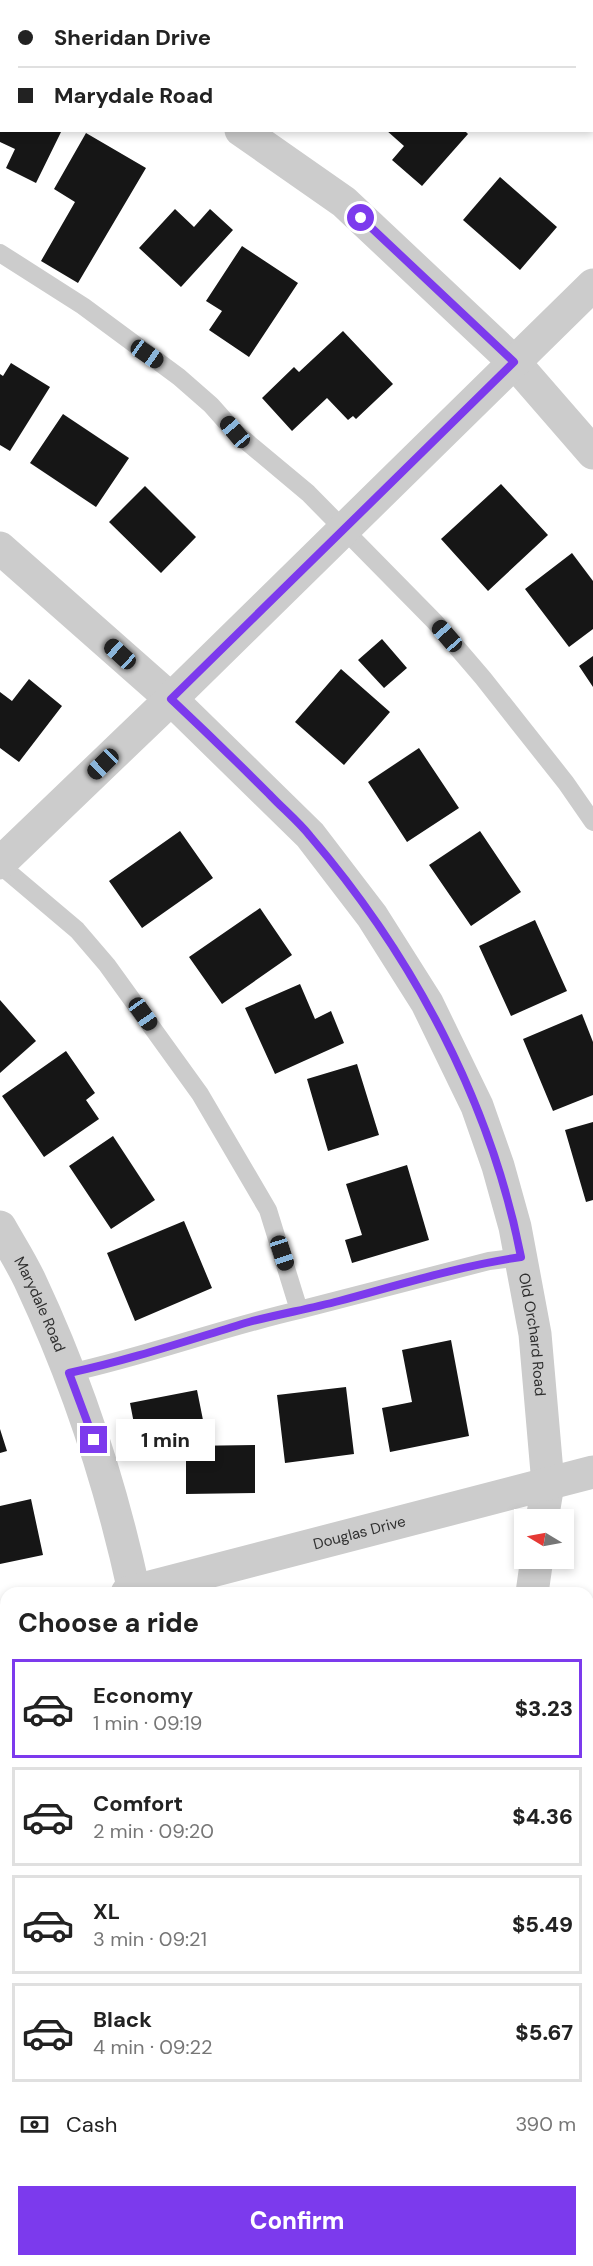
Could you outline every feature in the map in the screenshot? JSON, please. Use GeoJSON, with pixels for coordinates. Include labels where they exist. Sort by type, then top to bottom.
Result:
{"type":"FeatureCollection","features":[{"type":"Feature","properties":{"kind":"street"},"geometry":{"type":"LineString","coordinates":[[244,132],[344,202],[514,362],[593,453]]}},
{"type":"Feature","properties":{"kind":"street"},"geometry":{"type":"LineString","coordinates":[[0,864],[593,285]]}},
{"type":"Feature","properties":{"kind":"street","name":"Old Orchard Road"},"geometry":{"type":"LineString","coordinates":[[0,548],[171,699],[310,835],[372,916],[421,993],[477,1106],[498,1166],[515,1227],[535,1334],[548,1484],[544,1509]]}},
{"type":"Feature","properties":{"kind":"street","name":"Marydale Road"},"geometry":{"type":"LineString","coordinates":[[0,1227],[31,1282],[69,1373],[102,1462],[121,1531],[130,1587]]}},
{"type":"Feature","properties":{"kind":"street","name":"Douglas Drive"},"geometry":{"type":"LineString","coordinates":[[150,1587],[593,1473]]}},
{"type":"Feature","properties":{"kind":"street"},"geometry":{"type":"LineString","coordinates":[[533,1587],[535,1569]]}},
{"type":"Feature","properties":{"kind":"lane"},"geometry":{"type":"LineString","coordinates":[[0,253],[83,306],[179,377],[211,405],[235,432],[283,471],[344,529],[435,622],[483,678],[566,783],[593,822]]}},
{"type":"Feature","properties":{"kind":"lane"},"geometry":{"type":"LineString","coordinates":[[0,864],[77,930],[107,964],[200,1094],[268,1210],[299,1311]]}},
{"type":"Feature","properties":{"kind":"lane"},"geometry":{"type":"LineString","coordinates":[[69,1373],[119,1362],[224,1330],[489,1261],[521,1257]]}},
{"type":"Feature","properties":{"kind":"building"},"geometry":{"type":"Polygon","coordinates":[[[0,132],[61,132],[36,183],[6,168],[15,149],[0,142],[0,132]]]}},
{"type":"Feature","properties":{"kind":"building"},"geometry":{"type":"Polygon","coordinates":[[[388,132],[466,132],[468,134],[422,186],[392,160],[404,146],[388,132]]]}},
{"type":"Feature","properties":{"kind":"building"},"geometry":{"type":"Polygon","coordinates":[[[86,133],[146,168],[78,283],[41,261],[75,202],[54,189],[86,133]]]}},
{"type":"Feature","properties":{"kind":"building"},"geometry":{"type":"Polygon","coordinates":[[[500,177],[557,227],[520,270],[463,220],[500,177]]]}},
{"type":"Feature","properties":{"kind":"building"},"geometry":{"type":"Polygon","coordinates":[[[175,209],[194,227],[210,209],[233,230],[181,287],[139,248],[175,209]]]}},
{"type":"Feature","properties":{"kind":"building"},"geometry":{"type":"Polygon","coordinates":[[[242,246],[298,283],[249,357],[209,330],[222,311],[206,301],[242,246]]]}},
{"type":"Feature","properties":{"kind":"building"},"geometry":{"type":"Polygon","coordinates":[[[343,331],[393,384],[356,419],[353,416],[348,420],[327,398],[292,431],[262,398],[294,367],[299,372],[343,331]]]}},
{"type":"Feature","properties":{"kind":"building"},"geometry":{"type":"Polygon","coordinates":[[[11,363],[50,387],[10,451],[0,445],[0,374],[3,376],[11,363]]]}},
{"type":"Feature","properties":{"kind":"building"},"geometry":{"type":"Polygon","coordinates":[[[63,414],[129,458],[96,507],[30,463],[63,414]]]}},
{"type":"Feature","properties":{"kind":"building"},"geometry":{"type":"Polygon","coordinates":[[[501,484],[548,535],[488,591],[441,539],[501,484]]]}},
{"type":"Feature","properties":{"kind":"building"},"geometry":{"type":"Polygon","coordinates":[[[145,486],[196,537],[161,573],[109,522],[145,486]]]}},
{"type":"Feature","properties":{"kind":"building"},"geometry":{"type":"Polygon","coordinates":[[[572,553],[593,581],[593,629],[569,647],[525,589],[572,553]]]}},
{"type":"Feature","properties":{"kind":"building"},"geometry":{"type":"Polygon","coordinates":[[[382,639],[407,668],[384,688],[358,660],[382,639]]]}},
{"type":"Feature","properties":{"kind":"building"},"geometry":{"type":"Polygon","coordinates":[[[593,656],[593,687],[579,666],[593,656]]]}},
{"type":"Feature","properties":{"kind":"building"},"geometry":{"type":"Polygon","coordinates":[[[341,669],[390,712],[344,765],[295,722],[341,669]]]}},
{"type":"Feature","properties":{"kind":"building"},"geometry":{"type":"Polygon","coordinates":[[[29,679],[62,706],[19,762],[0,748],[0,692],[12,701],[29,679]]]}},
{"type":"Feature","properties":{"kind":"building"},"geometry":{"type":"Polygon","coordinates":[[[419,748],[459,808],[407,842],[368,782],[419,748]]]}},
{"type":"Feature","properties":{"kind":"building"},"geometry":{"type":"Polygon","coordinates":[[[180,831],[213,878],[142,928],[109,881],[180,831]]]}},
{"type":"Feature","properties":{"kind":"building"},"geometry":{"type":"Polygon","coordinates":[[[480,831],[521,892],[471,926],[429,865],[480,831]]]}},
{"type":"Feature","properties":{"kind":"building"},"geometry":{"type":"Polygon","coordinates":[[[260,908],[292,955],[222,1004],[189,957],[260,908]]]}},
{"type":"Feature","properties":{"kind":"building"},"geometry":{"type":"Polygon","coordinates":[[[535,920],[567,991],[511,1016],[479,946],[535,920]]]}},
{"type":"Feature","properties":{"kind":"building"},"geometry":{"type":"Polygon","coordinates":[[[300,984],[315,1019],[331,1011],[344,1043],[275,1074],[245,1008],[300,984]]]}},
{"type":"Feature","properties":{"kind":"building"},"geometry":{"type":"Polygon","coordinates":[[[0,1000],[36,1041],[0,1073],[0,1000]]]}},
{"type":"Feature","properties":{"kind":"building"},"geometry":{"type":"Polygon","coordinates":[[[582,1014],[593,1042],[593,1095],[553,1111],[523,1039],[582,1014]]]}},
{"type":"Feature","properties":{"kind":"building"},"geometry":{"type":"Polygon","coordinates":[[[66,1051],[95,1093],[86,1100],[99,1119],[44,1157],[2,1096],[66,1051]]]}},
{"type":"Feature","properties":{"kind":"building"},"geometry":{"type":"Polygon","coordinates":[[[357,1064],[379,1135],[328,1151],[307,1079],[357,1064]]]}},
{"type":"Feature","properties":{"kind":"building"},"geometry":{"type":"Polygon","coordinates":[[[593,1122],[593,1200],[586,1202],[565,1130],[593,1122]]]}},
{"type":"Feature","properties":{"kind":"building"},"geometry":{"type":"Polygon","coordinates":[[[113,1136],[155,1200],[111,1229],[69,1166],[113,1136]]]}},
{"type":"Feature","properties":{"kind":"building"},"geometry":{"type":"Polygon","coordinates":[[[407,1165],[429,1240],[352,1263],[345,1240],[362,1235],[346,1184],[407,1165]]]}},
{"type":"Feature","properties":{"kind":"building"},"geometry":{"type":"Polygon","coordinates":[[[184,1221],[212,1288],[135,1321],[107,1253],[184,1221]]]}},
{"type":"Feature","properties":{"kind":"building"},"geometry":{"type":"Polygon","coordinates":[[[451,1340],[469,1436],[390,1452],[382,1408],[412,1402],[402,1350],[451,1340]]]}},
{"type":"Feature","properties":{"kind":"building"},"geometry":{"type":"Polygon","coordinates":[[[346,1387],[354,1454],[285,1463],[277,1395],[346,1387]]]}},
{"type":"Feature","properties":{"kind":"building"},"geometry":{"type":"Polygon","coordinates":[[[197,1390],[203,1420],[136,1434],[130,1403],[197,1390]]]}},
{"type":"Feature","properties":{"kind":"building"},"geometry":{"type":"Polygon","coordinates":[[[0,1429],[7,1451],[0,1453],[0,1429]]]}},
{"type":"Feature","properties":{"kind":"building"},"geometry":{"type":"Polygon","coordinates":[[[255,1445],[255,1493],[186,1494],[186,1446],[255,1445]]]}},
{"type":"Feature","properties":{"kind":"building"},"geometry":{"type":"Polygon","coordinates":[[[31,1499],[43,1555],[0,1564],[0,1506],[31,1499]]]}},
{"type":"Feature","properties":{"kind":"route"},"geometry":{"type":"LineString","coordinates":[[94,1440],[69,1373],[119,1362],[265,1318],[338,1301],[408,1281],[489,1261],[521,1257],[498,1166],[477,1106],[427,1003],[372,916],[310,835],[171,699],[514,362],[361,218]]}}]}
